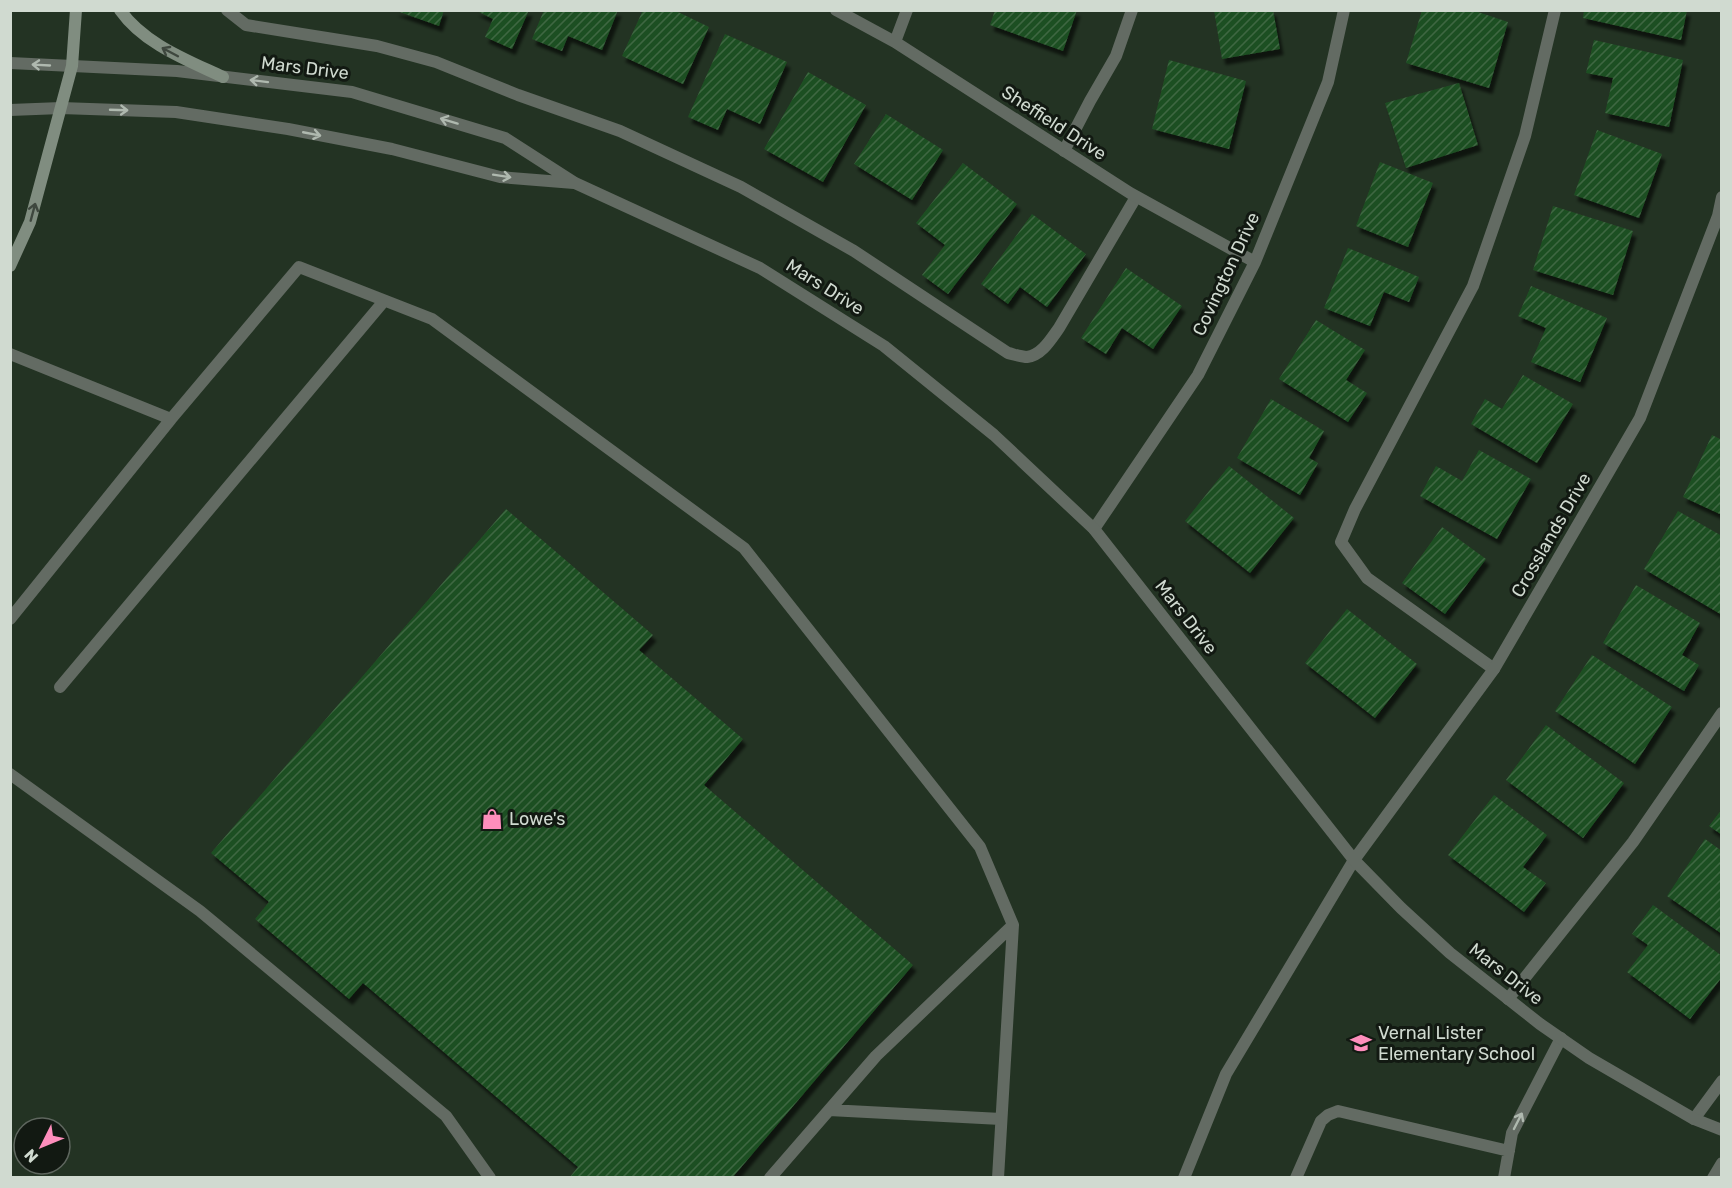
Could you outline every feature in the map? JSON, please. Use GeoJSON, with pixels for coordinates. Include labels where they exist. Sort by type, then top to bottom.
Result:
{"type":"FeatureCollection","features":[{"type":"Feature","properties":{"kind":"main road"},"geometry":{"type":"LineString","coordinates":[[10,266],[30,222],[72,66],[76,10]]}},
{"type":"Feature","properties":{"kind":"main road"},"geometry":{"type":"LineString","coordinates":[[120,10],[126,19],[165,50],[223,76]]}},
{"type":"Feature","properties":{"kind":"street"},"geometry":{"type":"LineString","coordinates":[[227,10],[246,25],[377,46],[436,62],[620,131],[741,186],[854,251],[1008,352],[1026,357],[1038,353],[1046,346],[1059,328],[1136,197]]}},
{"type":"Feature","properties":{"kind":"street","name":"Sheffield Drive"},"geometry":{"type":"LineString","coordinates":[[836,10],[895,42],[1136,197],[1255,262]]}},
{"type":"Feature","properties":{"kind":"street"},"geometry":{"type":"LineString","coordinates":[[895,42],[907,10]]}},
{"type":"Feature","properties":{"kind":"street"},"geometry":{"type":"LineString","coordinates":[[1064,151],[1116,56],[1132,10]]}},
{"type":"Feature","properties":{"kind":"street","name":"Covington Drive"},"geometry":{"type":"LineString","coordinates":[[1094,529],[1198,375],[1255,262],[1328,82],[1344,10]]}},
{"type":"Feature","properties":{"kind":"street"},"geometry":{"type":"LineString","coordinates":[[1494,669],[1367,578],[1341,542],[1355,509],[1473,286],[1525,136],[1555,10]]}},
{"type":"Feature","properties":{"kind":"street","name":"Mars Drive"},"geometry":{"type":"LineString","coordinates":[[10,63],[177,71],[352,92],[505,138],[575,183],[760,268],[884,346],[994,435],[1094,529],[1354,860],[1401,909],[1450,953],[1589,1058],[1694,1119],[1722,1130]]}},
{"type":"Feature","properties":{"kind":"street","name":"Mars Drive"},"geometry":{"type":"LineString","coordinates":[[10,110],[61,108],[176,112],[288,129],[392,149],[500,177],[575,183]]}},
{"type":"Feature","properties":{"kind":"street","name":"Crosslands Drive"},"geometry":{"type":"LineString","coordinates":[[1184,1178],[1226,1074],[1354,860],[1494,669],[1640,418],[1718,216],[1722,197]]}},
{"type":"Feature","properties":{"kind":"street"},"geometry":{"type":"LineString","coordinates":[[10,619],[171,419],[299,267],[432,319],[744,548],[980,848],[1013,925],[998,1178]]}},
{"type":"Feature","properties":{"kind":"street"},"geometry":{"type":"LineString","coordinates":[[60,687],[384,301]]}},
{"type":"Feature","properties":{"kind":"street"},"geometry":{"type":"LineString","coordinates":[[10,354],[171,419]]}},
{"type":"Feature","properties":{"kind":"street"},"geometry":{"type":"LineString","coordinates":[[1508,999],[1633,842],[1722,713]]}},
{"type":"Feature","properties":{"kind":"street"},"geometry":{"type":"LineString","coordinates":[[10,774],[200,910],[446,1116],[490,1178]]}},
{"type":"Feature","properties":{"kind":"street"},"geometry":{"type":"LineString","coordinates":[[770,1178],[876,1056],[1013,925]]}},
{"type":"Feature","properties":{"kind":"street"},"geometry":{"type":"LineString","coordinates":[[1504,1178],[1512,1133],[1560,1038]]}},
{"type":"Feature","properties":{"kind":"street"},"geometry":{"type":"LineString","coordinates":[[1694,1119],[1722,1081]]}},
{"type":"Feature","properties":{"kind":"street"},"geometry":{"type":"LineString","coordinates":[[829,1110],[1001,1119]]}},
{"type":"Feature","properties":{"kind":"street"},"geometry":{"type":"LineString","coordinates":[[1296,1178],[1321,1121],[1338,1111],[1509,1151]]}},
{"type":"Feature","properties":{"kind":"street"},"geometry":{"type":"LineString","coordinates":[[1713,1178],[1722,1163]]}},
{"type":"Feature","properties":{"kind":"building"},"geometry":{"type":"Polygon","coordinates":[[[394,10],[444,10],[439,26],[394,10]]]}},
{"type":"Feature","properties":{"kind":"building"},"geometry":{"type":"Polygon","coordinates":[[[475,10],[529,10],[512,49],[485,37],[493,19],[475,10]]]}},
{"type":"Feature","properties":{"kind":"building"},"geometry":{"type":"Polygon","coordinates":[[[544,10],[618,10],[602,50],[568,36],[562,51],[532,39],[544,10]]]}},
{"type":"Feature","properties":{"kind":"building"},"geometry":{"type":"Polygon","coordinates":[[[643,10],[674,10],[709,27],[683,84],[622,56],[643,10]]]}},
{"type":"Feature","properties":{"kind":"building"},"geometry":{"type":"Polygon","coordinates":[[[995,10],[1077,10],[1063,51],[990,25],[995,10]]]}},
{"type":"Feature","properties":{"kind":"building"},"geometry":{"type":"Polygon","coordinates":[[[1214,10],[1273,10],[1280,49],[1222,59],[1214,10]]]}},
{"type":"Feature","properties":{"kind":"building"},"geometry":{"type":"Polygon","coordinates":[[[1422,10],[1472,10],[1508,22],[1489,88],[1406,63],[1422,10]]]}},
{"type":"Feature","properties":{"kind":"building"},"geometry":{"type":"Polygon","coordinates":[[[1584,10],[1687,10],[1681,40],[1583,18],[1584,10]]]}},
{"type":"Feature","properties":{"kind":"building"},"geometry":{"type":"Polygon","coordinates":[[[725,34],[787,62],[760,124],[727,109],[718,130],[688,117],[725,34]]]}},
{"type":"Feature","properties":{"kind":"building"},"geometry":{"type":"Polygon","coordinates":[[[1594,40],[1683,60],[1669,127],[1605,113],[1613,78],[1586,73],[1594,40]]]}},
{"type":"Feature","properties":{"kind":"building"},"geometry":{"type":"Polygon","coordinates":[[[1169,60],[1246,81],[1229,149],[1152,129],[1169,60]]]}},
{"type":"Feature","properties":{"kind":"building"},"geometry":{"type":"Polygon","coordinates":[[[808,72],[866,105],[823,182],[764,149],[808,72]]]}},
{"type":"Feature","properties":{"kind":"building"},"geometry":{"type":"Polygon","coordinates":[[[1459,83],[1478,145],[1406,168],[1385,103],[1459,83]]]}},
{"type":"Feature","properties":{"kind":"building"},"geometry":{"type":"Polygon","coordinates":[[[886,114],[943,150],[912,200],[854,164],[886,114]]]}},
{"type":"Feature","properties":{"kind":"building"},"geometry":{"type":"Polygon","coordinates":[[[1597,130],[1662,154],[1639,218],[1574,195],[1597,130]]]}},
{"type":"Feature","properties":{"kind":"building"},"geometry":{"type":"Polygon","coordinates":[[[1380,162],[1433,183],[1408,247],[1356,226],[1380,162]]]}},
{"type":"Feature","properties":{"kind":"building"},"geometry":{"type":"Polygon","coordinates":[[[963,163],[1017,204],[948,294],[922,275],[945,245],[916,223],[963,163]]]}},
{"type":"Feature","properties":{"kind":"building"},"geometry":{"type":"Polygon","coordinates":[[[1553,206],[1633,231],[1613,295],[1533,270],[1553,206]]]}},
{"type":"Feature","properties":{"kind":"building"},"geometry":{"type":"Polygon","coordinates":[[[1032,214],[1086,254],[1047,307],[1020,287],[1008,304],[981,284],[1032,214]]]}},
{"type":"Feature","properties":{"kind":"building"},"geometry":{"type":"Polygon","coordinates":[[[1348,248],[1419,277],[1409,302],[1384,292],[1370,326],[1324,308],[1348,248]]]}},
{"type":"Feature","properties":{"kind":"building"},"geometry":{"type":"Polygon","coordinates":[[[1126,268],[1182,306],[1153,349],[1122,328],[1106,354],[1081,338],[1126,268]]]}},
{"type":"Feature","properties":{"kind":"building"},"geometry":{"type":"Polygon","coordinates":[[[1531,286],[1607,318],[1580,382],[1531,362],[1546,328],[1518,316],[1531,286]]]}},
{"type":"Feature","properties":{"kind":"building"},"geometry":{"type":"Polygon","coordinates":[[[1316,320],[1365,350],[1346,380],[1367,393],[1348,422],[1279,379],[1316,320]]]}},
{"type":"Feature","properties":{"kind":"building"},"geometry":{"type":"Polygon","coordinates":[[[1523,375],[1573,404],[1537,463],[1471,424],[1485,399],[1502,409],[1523,375]]]}},
{"type":"Feature","properties":{"kind":"building"},"geometry":{"type":"Polygon","coordinates":[[[1271,399],[1324,431],[1309,458],[1318,463],[1300,495],[1237,458],[1271,399]]]}},
{"type":"Feature","properties":{"kind":"building"},"geometry":{"type":"Polygon","coordinates":[[[1712,435],[1722,440],[1722,515],[1683,497],[1712,435]]]}},
{"type":"Feature","properties":{"kind":"building"},"geometry":{"type":"Polygon","coordinates":[[[1479,450],[1531,479],[1497,539],[1420,496],[1436,466],[1462,481],[1479,450]]]}},
{"type":"Feature","properties":{"kind":"building"},"geometry":{"type":"Polygon","coordinates":[[[1229,466],[1294,518],[1250,573],[1185,521],[1229,466]]]}},
{"type":"Feature","properties":{"kind":"building","name":"Lowe's"},"geometry":{"type":"Polygon","coordinates":[[[506,509],[653,635],[639,650],[743,739],[704,785],[913,965],[732,1178],[569,1178],[578,1167],[363,983],[349,999],[255,919],[269,902],[211,853],[506,509]]]}},
{"type":"Feature","properties":{"kind":"building"},"geometry":{"type":"Polygon","coordinates":[[[1678,511],[1722,536],[1722,615],[1644,569],[1678,511]]]}},
{"type":"Feature","properties":{"kind":"building"},"geometry":{"type":"Polygon","coordinates":[[[1442,527],[1486,559],[1445,614],[1402,583],[1442,527]]]}},
{"type":"Feature","properties":{"kind":"building"},"geometry":{"type":"Polygon","coordinates":[[[1636,585],[1700,623],[1682,655],[1699,665],[1684,691],[1603,643],[1636,585]]]}},
{"type":"Feature","properties":{"kind":"building"},"geometry":{"type":"Polygon","coordinates":[[[1347,609],[1417,664],[1375,718],[1305,663],[1347,609]]]}},
{"type":"Feature","properties":{"kind":"building"},"geometry":{"type":"Polygon","coordinates":[[[1592,655],[1672,707],[1635,764],[1555,711],[1592,655]]]}},
{"type":"Feature","properties":{"kind":"building"},"geometry":{"type":"Polygon","coordinates":[[[1546,725],[1624,783],[1583,838],[1506,780],[1546,725]]]}},
{"type":"Feature","properties":{"kind":"building"},"geometry":{"type":"Polygon","coordinates":[[[1494,795],[1547,835],[1523,867],[1546,883],[1524,912],[1448,855],[1494,795]]]}},
{"type":"Feature","properties":{"kind":"building"},"geometry":{"type":"Polygon","coordinates":[[[1722,809],[1722,835],[1709,826],[1722,809]]]}},
{"type":"Feature","properties":{"kind":"building"},"geometry":{"type":"Polygon","coordinates":[[[1705,839],[1722,851],[1722,934],[1667,896],[1705,839]]]}},
{"type":"Feature","properties":{"kind":"building"},"geometry":{"type":"Polygon","coordinates":[[[1653,905],[1722,956],[1722,977],[1690,1019],[1627,972],[1648,945],[1632,934],[1653,905]]]}},
{"type":"Feature","properties":{"kind":"place","name":"Lowe's"},"geometry":{"type":"Point","coordinates":[492,819]}},
{"type":"Feature","properties":{"kind":"place","name":"Vernal Lister Elementary School"},"geometry":{"type":"Point","coordinates":[1361,1043]}}]}
